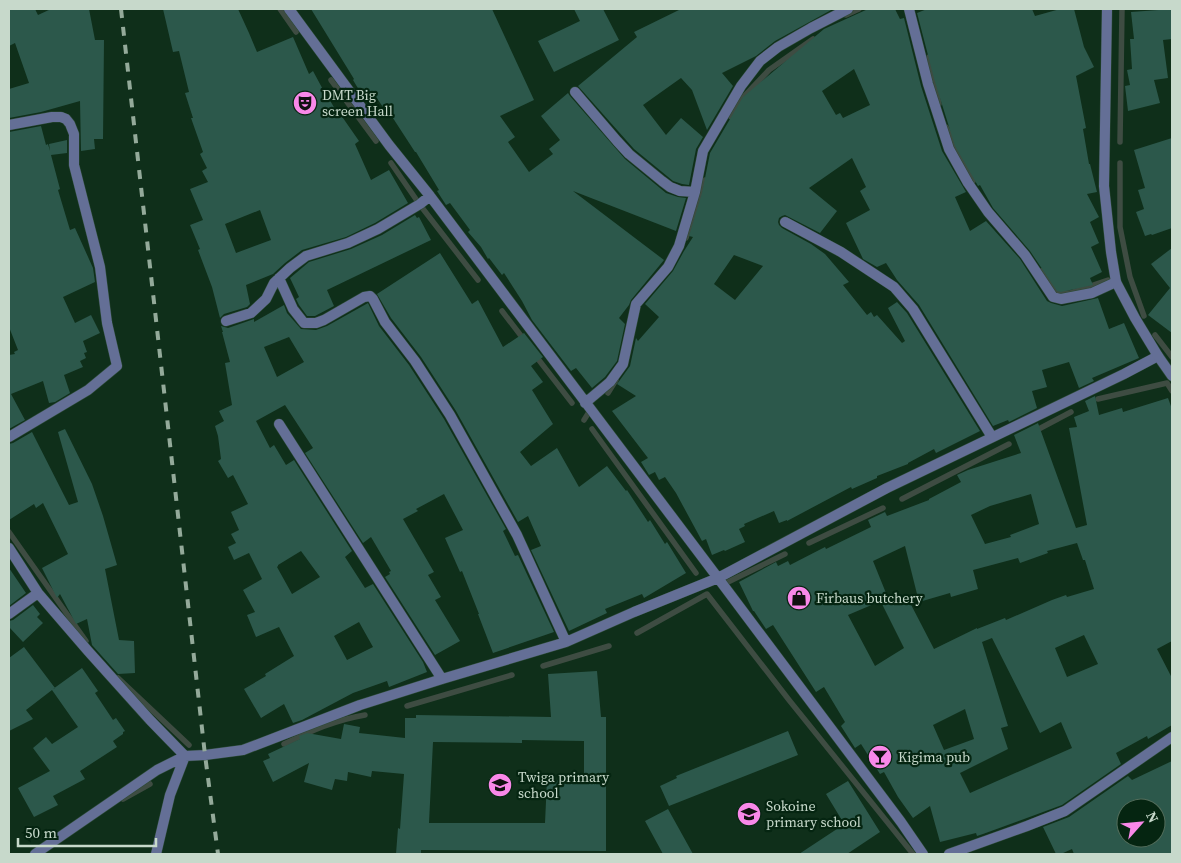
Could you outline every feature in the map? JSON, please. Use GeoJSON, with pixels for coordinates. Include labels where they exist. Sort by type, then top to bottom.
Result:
{"type":"FeatureCollection","features":[{"type":"Feature","properties":{"kind":"street"},"geometry":{"type":"LineString","coordinates":[[289,9],[389,145],[430,196],[718,578],[923,854]]}},
{"type":"Feature","properties":{"kind":"street"},"geometry":{"type":"LineString","coordinates":[[585,403],[610,382],[623,364],[636,304],[668,267],[679,246],[695,192],[703,151],[741,86],[760,61],[778,47],[848,9]]}},
{"type":"Feature","properties":{"kind":"street"},"geometry":{"type":"LineString","coordinates":[[909,9],[928,84],[949,149],[988,212],[1025,255],[1053,297],[1061,299],[1092,292],[1116,282]]}},
{"type":"Feature","properties":{"kind":"street"},"geometry":{"type":"LineString","coordinates":[[1107,9],[1104,186],[1110,252],[1116,282],[1135,318],[1172,376]]}},
{"type":"Feature","properties":{"kind":"street"},"geometry":{"type":"LineString","coordinates":[[575,92],[629,154],[670,188],[695,192]]}},
{"type":"Feature","properties":{"kind":"street"},"geometry":{"type":"LineString","coordinates":[[9,125],[52,117],[62,117],[70,124],[74,134],[74,165],[100,266],[107,323],[117,366],[88,390],[9,437]]}},
{"type":"Feature","properties":{"kind":"street"},"geometry":{"type":"LineString","coordinates":[[226,321],[251,313],[266,299],[274,283],[306,256],[348,243],[378,229],[430,196]]}},
{"type":"Feature","properties":{"kind":"street"},"geometry":{"type":"LineString","coordinates":[[785,222],[841,252],[894,287],[913,309],[992,437]]}},
{"type":"Feature","properties":{"kind":"street"},"geometry":{"type":"LineString","coordinates":[[279,278],[293,309],[304,324],[324,320],[364,297],[370,296],[373,299],[385,322],[415,361],[450,415],[518,535],[566,642]]}},
{"type":"Feature","properties":{"kind":"street"},"geometry":{"type":"LineString","coordinates":[[35,854],[157,770],[186,756],[243,750],[360,705],[442,678],[566,642],[718,578],[887,488],[1158,356]]}},
{"type":"Feature","properties":{"kind":"street"},"geometry":{"type":"LineString","coordinates":[[279,424],[442,678]]}},
{"type":"Feature","properties":{"kind":"street"},"geometry":{"type":"LineString","coordinates":[[9,548],[38,593],[88,652],[150,720],[186,756]]}},
{"type":"Feature","properties":{"kind":"street"},"geometry":{"type":"LineString","coordinates":[[9,614],[38,593]]}},
{"type":"Feature","properties":{"kind":"street"},"geometry":{"type":"LineString","coordinates":[[949,854],[1065,811],[1172,737]]}},
{"type":"Feature","properties":{"kind":"street"},"geometry":{"type":"LineString","coordinates":[[156,854],[170,795],[186,756]]}},
{"type":"Feature","properties":{"kind":"building"},"geometry":{"type":"Polygon","coordinates":[[[9,9],[35,9],[38,15],[51,9],[89,9],[95,40],[104,40],[103,139],[94,139],[95,149],[81,151],[80,101],[41,112],[9,118],[9,89],[29,83],[15,43],[9,46],[9,9]]]}},
{"type":"Feature","properties":{"kind":"building"},"geometry":{"type":"Polygon","coordinates":[[[163,9],[238,9],[257,52],[293,37],[309,74],[313,71],[327,97],[359,141],[355,144],[371,180],[389,170],[408,203],[375,223],[346,237],[302,250],[273,274],[246,285],[250,304],[247,307],[224,314],[220,318],[212,287],[198,250],[200,249],[190,225],[203,220],[190,189],[208,182],[202,171],[207,168],[200,154],[203,152],[191,118],[193,118],[185,93],[189,92],[179,51],[173,52],[163,9]],[[260,210],[225,224],[236,253],[271,240],[260,210]]]}},
{"type":"Feature","properties":{"kind":"building"},"geometry":{"type":"Polygon","coordinates":[[[311,9],[492,9],[534,100],[500,116],[515,137],[508,142],[529,172],[553,154],[549,149],[560,140],[541,116],[568,93],[625,159],[666,193],[686,198],[676,231],[573,191],[664,260],[631,300],[619,318],[625,324],[617,361],[605,377],[592,388],[576,368],[571,371],[532,320],[504,273],[502,275],[488,259],[450,203],[446,205],[416,152],[389,112],[387,113],[374,94],[365,100],[311,9]]]}},
{"type":"Feature","properties":{"kind":"building"},"geometry":{"type":"Polygon","coordinates":[[[574,9],[603,9],[619,40],[554,72],[538,41],[580,21],[574,9]]]}},
{"type":"Feature","properties":{"kind":"building"},"geometry":{"type":"Polygon","coordinates":[[[681,9],[833,9],[775,41],[756,56],[722,73],[733,86],[707,130],[692,90],[681,78],[643,105],[666,135],[681,118],[703,137],[696,149],[689,185],[673,181],[634,149],[578,86],[637,37],[634,32],[681,9]]]}},
{"type":"Feature","properties":{"kind":"building"},"geometry":{"type":"Polygon","coordinates":[[[868,9],[895,9],[900,19],[904,18],[921,86],[942,151],[966,192],[955,197],[970,231],[986,221],[1020,259],[1047,301],[1062,306],[1098,298],[1109,329],[1124,323],[1139,358],[1092,378],[1094,381],[1079,388],[1069,362],[1042,370],[1047,387],[1032,391],[1037,408],[1009,422],[1008,420],[993,426],[919,305],[897,280],[886,263],[877,267],[863,259],[846,223],[870,210],[860,191],[866,187],[852,158],[809,188],[837,211],[820,233],[785,215],[779,218],[779,225],[825,254],[849,282],[843,285],[867,315],[871,312],[874,317],[877,315],[902,343],[905,341],[888,308],[897,302],[907,313],[980,431],[936,453],[934,449],[908,464],[877,476],[877,478],[852,489],[851,487],[787,521],[779,523],[774,511],[744,524],[745,526],[739,529],[745,542],[712,555],[706,539],[702,541],[676,493],[665,477],[659,480],[655,472],[649,475],[641,462],[648,458],[612,411],[636,396],[617,384],[630,366],[636,338],[638,341],[659,317],[645,304],[673,271],[693,237],[689,236],[702,193],[710,153],[743,97],[824,29],[868,9]],[[854,69],[822,91],[836,115],[840,113],[843,118],[870,105],[854,69]],[[734,255],[714,284],[735,300],[763,266],[734,255]]]}},
{"type":"Feature","properties":{"kind":"building"},"geometry":{"type":"Polygon","coordinates":[[[927,9],[1032,9],[1035,16],[1060,9],[1074,9],[1084,47],[1094,67],[1076,76],[1086,128],[1083,129],[1089,164],[1097,192],[1087,194],[1099,217],[1090,222],[1099,243],[1091,247],[1102,272],[1090,278],[1093,285],[1061,292],[1057,291],[1030,251],[993,208],[980,185],[978,186],[955,146],[935,82],[917,13],[927,9]]]}},
{"type":"Feature","properties":{"kind":"building"},"geometry":{"type":"Polygon","coordinates":[[[1172,9],[1172,39],[1163,40],[1168,78],[1154,80],[1160,103],[1128,111],[1125,86],[1130,85],[1127,70],[1132,69],[1130,39],[1134,39],[1131,12],[1172,9]]]}},
{"type":"Feature","properties":{"kind":"building"},"geometry":{"type":"Polygon","coordinates":[[[41,126],[46,145],[48,144],[50,151],[49,144],[67,140],[67,153],[51,155],[60,189],[58,190],[70,230],[75,228],[93,268],[95,282],[63,297],[75,323],[91,315],[100,333],[83,341],[87,352],[84,353],[86,358],[80,361],[83,367],[64,375],[70,393],[55,402],[49,403],[43,381],[11,394],[25,420],[9,429],[9,355],[15,354],[14,352],[18,350],[9,327],[9,132],[41,126]]]}},
{"type":"Feature","properties":{"kind":"building"},"geometry":{"type":"Polygon","coordinates":[[[1172,138],[1172,228],[1145,236],[1136,212],[1144,209],[1138,190],[1145,188],[1134,150],[1172,138]]]}},
{"type":"Feature","properties":{"kind":"building"},"geometry":{"type":"Polygon","coordinates":[[[415,215],[417,218],[419,217],[431,240],[327,290],[334,306],[315,316],[307,316],[296,299],[299,297],[290,278],[309,262],[351,249],[382,235],[415,215]]]}},
{"type":"Feature","properties":{"kind":"building"},"geometry":{"type":"Polygon","coordinates":[[[1172,248],[1172,333],[1148,315],[1170,288],[1151,264],[1172,248]]]}},
{"type":"Feature","properties":{"kind":"building"},"geometry":{"type":"Polygon","coordinates":[[[440,253],[472,304],[478,300],[503,347],[524,333],[543,357],[531,366],[543,382],[532,390],[553,424],[520,452],[531,466],[557,448],[579,487],[607,466],[627,490],[648,522],[650,520],[665,544],[667,542],[686,573],[644,598],[642,594],[605,609],[607,613],[569,631],[531,550],[541,546],[528,516],[518,522],[456,411],[421,357],[391,318],[377,294],[440,253]]]}},
{"type":"Feature","properties":{"kind":"building"},"geometry":{"type":"Polygon","coordinates":[[[368,303],[379,326],[409,365],[444,419],[506,529],[503,531],[515,556],[518,555],[554,632],[493,653],[462,571],[460,572],[445,538],[463,530],[444,494],[416,509],[418,511],[403,519],[434,572],[428,575],[441,597],[435,600],[460,641],[435,655],[385,577],[391,571],[371,537],[363,543],[305,453],[313,448],[285,405],[256,421],[270,448],[274,445],[286,465],[294,460],[352,551],[345,557],[365,588],[373,584],[423,662],[427,672],[389,687],[387,681],[353,693],[293,723],[284,704],[261,718],[244,689],[294,656],[279,627],[256,637],[247,615],[255,612],[243,590],[262,579],[249,553],[234,560],[228,547],[236,543],[231,534],[239,530],[231,512],[248,504],[233,475],[228,478],[218,461],[221,459],[215,426],[224,421],[219,411],[232,405],[225,363],[230,362],[221,326],[228,328],[254,319],[254,322],[284,305],[287,313],[301,329],[316,330],[327,326],[368,303]],[[289,337],[264,347],[277,377],[304,362],[289,337]],[[301,551],[277,567],[292,594],[320,577],[301,551]],[[359,622],[334,636],[347,660],[373,647],[359,622]]]}},
{"type":"Feature","properties":{"kind":"building"},"geometry":{"type":"Polygon","coordinates":[[[1095,396],[1099,415],[1122,408],[1123,412],[1168,398],[1172,409],[1172,641],[1157,649],[1172,678],[1172,725],[1148,739],[1147,736],[1116,753],[1121,764],[1062,805],[977,836],[976,833],[940,842],[930,806],[913,818],[884,772],[880,774],[861,744],[855,748],[841,726],[845,722],[824,687],[816,692],[773,625],[766,629],[753,611],[739,582],[776,562],[778,566],[788,561],[790,565],[825,547],[826,549],[871,527],[868,520],[885,512],[887,516],[929,500],[961,482],[957,475],[1021,453],[1014,435],[1038,423],[1076,528],[1087,525],[1069,428],[1077,427],[1074,417],[1089,411],[1085,401],[1095,396]],[[1031,494],[990,506],[971,515],[985,544],[1011,537],[1010,535],[1039,524],[1031,494]],[[1077,543],[1047,551],[1048,553],[1020,563],[1018,558],[973,570],[978,589],[951,597],[950,593],[919,602],[905,546],[873,561],[888,598],[848,615],[875,666],[904,648],[881,602],[906,595],[934,649],[977,628],[1005,618],[1006,620],[1066,595],[1067,597],[1094,589],[1085,560],[1083,560],[1077,543]],[[1084,635],[1055,648],[1067,677],[1098,664],[1084,635]],[[992,638],[982,642],[1008,726],[1001,728],[1008,749],[960,773],[970,793],[1072,748],[1061,722],[1040,733],[992,638]],[[965,709],[933,725],[944,750],[974,739],[965,709]]]}},
{"type":"Feature","properties":{"kind":"building"},"geometry":{"type":"Polygon","coordinates":[[[65,429],[92,484],[103,516],[117,565],[105,569],[119,640],[134,641],[135,673],[118,674],[92,645],[87,619],[76,624],[60,594],[57,598],[42,568],[68,554],[43,503],[36,508],[34,504],[9,520],[9,444],[32,432],[69,505],[78,502],[58,432],[65,429]]]}},
{"type":"Feature","properties":{"kind":"building"},"geometry":{"type":"Polygon","coordinates":[[[9,568],[26,593],[9,606],[9,568]]]}},
{"type":"Feature","properties":{"kind":"building"},"geometry":{"type":"Polygon","coordinates":[[[33,605],[40,614],[37,617],[43,623],[23,642],[9,627],[9,621],[33,605]]]}},
{"type":"Feature","properties":{"kind":"building"},"geometry":{"type":"Polygon","coordinates":[[[24,647],[55,688],[82,668],[98,691],[95,693],[113,720],[116,718],[125,731],[113,741],[117,747],[80,771],[85,779],[53,796],[58,805],[34,817],[18,788],[50,771],[33,748],[46,737],[52,744],[78,727],[52,690],[26,710],[33,719],[9,731],[9,658],[24,647]]]}},
{"type":"Feature","properties":{"kind":"building"},"geometry":{"type":"Polygon","coordinates":[[[597,671],[601,717],[606,717],[606,851],[421,850],[421,854],[396,854],[404,774],[372,771],[371,777],[348,772],[347,781],[335,779],[332,790],[304,782],[309,763],[273,782],[263,761],[270,758],[268,754],[300,739],[299,736],[307,733],[341,739],[344,724],[360,727],[359,733],[405,738],[405,718],[416,718],[416,715],[551,717],[548,674],[597,671]],[[522,740],[522,743],[433,742],[429,823],[545,823],[547,780],[584,781],[584,741],[522,740]]]}},
{"type":"Feature","properties":{"kind":"building"},"geometry":{"type":"Polygon","coordinates":[[[788,731],[798,755],[669,806],[660,786],[677,778],[676,776],[788,731]]]}},
{"type":"Feature","properties":{"kind":"building"},"geometry":{"type":"Polygon","coordinates":[[[1172,761],[1172,854],[1074,854],[1072,849],[1056,854],[1043,827],[1069,817],[1128,776],[1132,780],[1172,761]]]}},
{"type":"Feature","properties":{"kind":"building"},"geometry":{"type":"Polygon","coordinates":[[[848,781],[880,832],[847,854],[799,854],[843,825],[826,794],[848,781]]]}},
{"type":"Feature","properties":{"kind":"building"},"geometry":{"type":"Polygon","coordinates":[[[668,809],[693,854],[663,854],[645,821],[668,809]]]}},
{"type":"Feature","properties":{"kind":"waterway"},"geometry":{"type":"LineString","coordinates":[[280,9],[296,32]]}},
{"type":"Feature","properties":{"kind":"waterway"},"geometry":{"type":"LineString","coordinates":[[846,15],[859,9]]}},
{"type":"Feature","properties":{"kind":"waterway"},"geometry":{"type":"LineString","coordinates":[[1120,142],[1122,9]]}},
{"type":"Feature","properties":{"kind":"waterway"},"geometry":{"type":"LineString","coordinates":[[731,117],[735,106],[769,70],[813,39]]}},
{"type":"Feature","properties":{"kind":"waterway"},"geometry":{"type":"LineString","coordinates":[[929,57],[939,104]]}},
{"type":"Feature","properties":{"kind":"waterway"},"geometry":{"type":"LineString","coordinates":[[331,80],[376,141]]}},
{"type":"Feature","properties":{"kind":"waterway"},"geometry":{"type":"LineString","coordinates":[[946,127],[973,181]]}},
{"type":"Feature","properties":{"kind":"waterway"},"geometry":{"type":"LineString","coordinates":[[391,163],[420,205],[478,280]]}},
{"type":"Feature","properties":{"kind":"waterway"},"geometry":{"type":"LineString","coordinates":[[1120,163],[1120,227],[1130,277],[1144,316]]}},
{"type":"Feature","properties":{"kind":"waterway"},"geometry":{"type":"LineString","coordinates":[[686,238],[705,180]]}},
{"type":"Feature","properties":{"kind":"waterway"},"geometry":{"type":"LineString","coordinates":[[1041,271],[1059,293],[1070,293],[1108,280]]}},
{"type":"Feature","properties":{"kind":"waterway"},"geometry":{"type":"LineString","coordinates":[[502,311],[525,341]]}},
{"type":"Feature","properties":{"kind":"waterway"},"geometry":{"type":"LineString","coordinates":[[1155,335],[1172,357]]}},
{"type":"Feature","properties":{"kind":"waterway"},"geometry":{"type":"LineString","coordinates":[[535,355],[572,403]]}},
{"type":"Feature","properties":{"kind":"waterway"},"geometry":{"type":"LineString","coordinates":[[608,393],[616,380]]}},
{"type":"Feature","properties":{"kind":"waterway"},"geometry":{"type":"LineString","coordinates":[[1098,399],[1167,383],[1172,391]]}},
{"type":"Feature","properties":{"kind":"waterway"},"geometry":{"type":"LineString","coordinates":[[584,420],[589,412]]}},
{"type":"Feature","properties":{"kind":"waterway"},"geometry":{"type":"LineString","coordinates":[[1035,431],[1071,412]]}},
{"type":"Feature","properties":{"kind":"waterway"},"geometry":{"type":"LineString","coordinates":[[592,429],[696,573]]}},
{"type":"Feature","properties":{"kind":"waterway"},"geometry":{"type":"LineString","coordinates":[[902,499],[1009,444]]}},
{"type":"Feature","properties":{"kind":"waterway"},"geometry":{"type":"LineString","coordinates":[[809,543],[883,508]]}},
{"type":"Feature","properties":{"kind":"waterway"},"geometry":{"type":"LineString","coordinates":[[9,532],[86,641]]}},
{"type":"Feature","properties":{"kind":"waterway"},"geometry":{"type":"LineString","coordinates":[[728,582],[785,554]]}},
{"type":"Feature","properties":{"kind":"waterway"},"geometry":{"type":"LineString","coordinates":[[637,633],[707,594],[789,700],[913,854]]}},
{"type":"Feature","properties":{"kind":"waterway"},"geometry":{"type":"LineString","coordinates":[[543,666],[609,646]]}},
{"type":"Feature","properties":{"kind":"waterway"},"geometry":{"type":"LineString","coordinates":[[407,706],[512,675]]}},
{"type":"Feature","properties":{"kind":"waterway"},"geometry":{"type":"LineString","coordinates":[[118,678],[189,745]]}},
{"type":"Feature","properties":{"kind":"waterway"},"geometry":{"type":"LineString","coordinates":[[284,744],[323,726],[365,715]]}},
{"type":"Feature","properties":{"kind":"waterway"},"geometry":{"type":"LineString","coordinates":[[123,799],[150,784]]}},
{"type":"Feature","properties":{"kind":"railway"},"geometry":{"type":"LineString","coordinates":[[121,9],[205,755],[218,854]]}},
{"type":"Feature","properties":{"kind":"place","name":"DMT Big screen Hall"},"geometry":{"type":"Point","coordinates":[305,103]}},
{"type":"Feature","properties":{"kind":"place","name":"Firbaus butchery"},"geometry":{"type":"Point","coordinates":[799,598]}},
{"type":"Feature","properties":{"kind":"place","name":"Kigima pub"},"geometry":{"type":"Point","coordinates":[880,757]}},
{"type":"Feature","properties":{"kind":"place","name":"Twiga primary school"},"geometry":{"type":"Point","coordinates":[500,785]}},
{"type":"Feature","properties":{"kind":"place","name":"Sokoine primary school"},"geometry":{"type":"Point","coordinates":[749,814]}}]}
